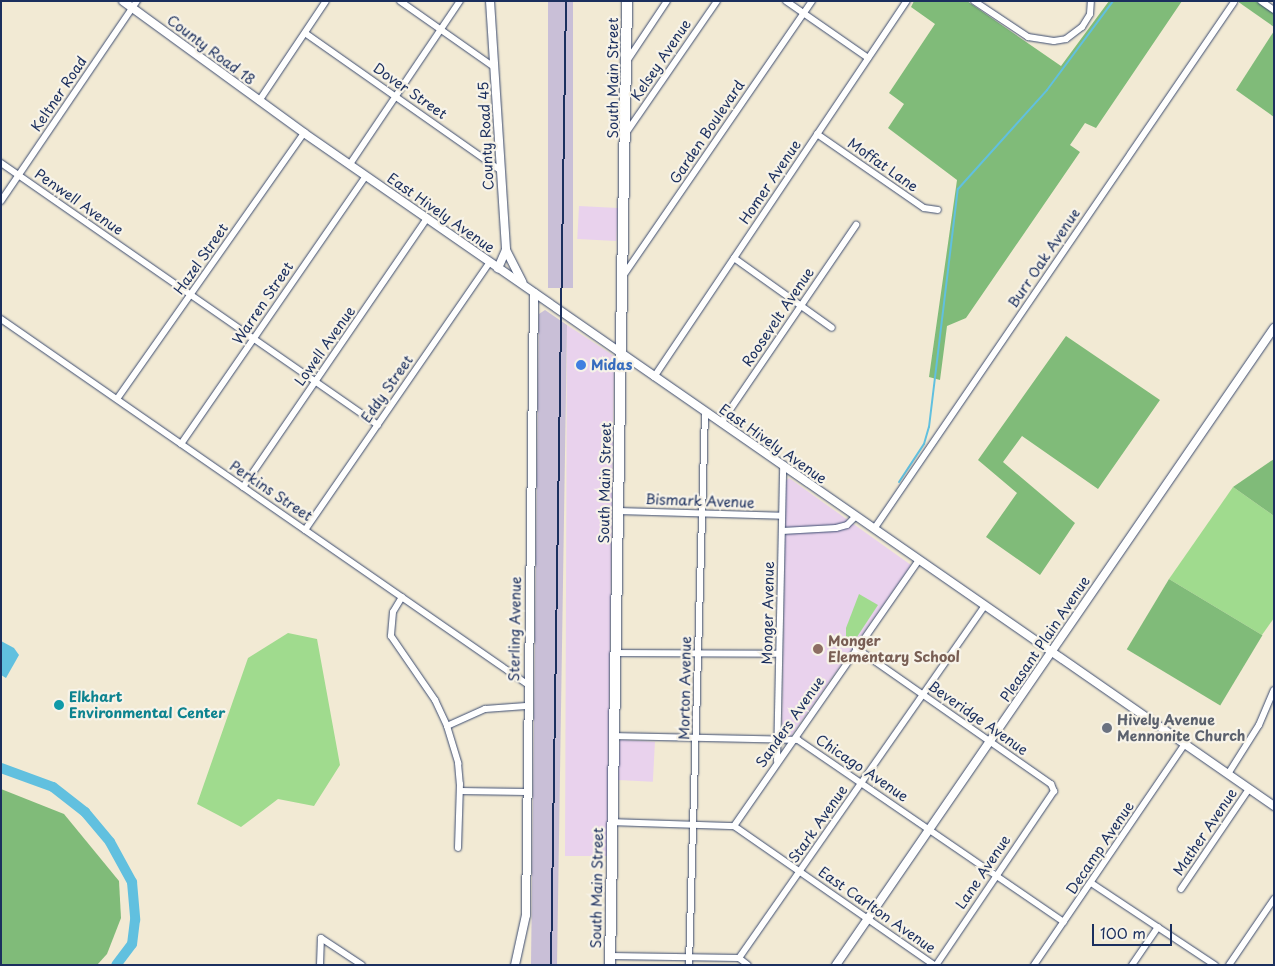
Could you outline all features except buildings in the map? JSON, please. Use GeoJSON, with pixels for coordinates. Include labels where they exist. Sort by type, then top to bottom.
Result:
{"type":"FeatureCollection","features":[{"type":"Feature","properties":{"kind":"main road","name":"South Main Street"},"geometry":{"type":"LineString","coordinates":[[610,961],[627,1]]}},
{"type":"Feature","properties":{"kind":"street","name":"County Road 18"},"geometry":{"type":"LineString","coordinates":[[123,1],[134,4],[259,101]]}},
{"type":"Feature","properties":{"kind":"street"},"geometry":{"type":"LineString","coordinates":[[259,101],[326,1]]}},
{"type":"Feature","properties":{"kind":"street"},"geometry":{"type":"LineString","coordinates":[[400,1],[494,67]]}},
{"type":"Feature","properties":{"kind":"street"},"geometry":{"type":"LineString","coordinates":[[350,164],[460,1]]}},
{"type":"Feature","properties":{"kind":"street","name":"County Road 45"},"geometry":{"type":"LineString","coordinates":[[490,1],[506,250],[498,268]]}},
{"type":"Feature","properties":{"kind":"street"},"geometry":{"type":"LineString","coordinates":[[626,62],[667,1]]}},
{"type":"Feature","properties":{"kind":"street","name":"Kelsey Avenue"},"geometry":{"type":"LineString","coordinates":[[626,133],[717,1]]}},
{"type":"Feature","properties":{"kind":"street"},"geometry":{"type":"LineString","coordinates":[[786,1],[868,58]]}},
{"type":"Feature","properties":{"kind":"street","name":"Garden Boulevard"},"geometry":{"type":"LineString","coordinates":[[622,277],[812,1]]}},
{"type":"Feature","properties":{"kind":"street","name":"Homer Avenue"},"geometry":{"type":"LineString","coordinates":[[654,377],[907,1]]}},
{"type":"Feature","properties":{"kind":"street"},"geometry":{"type":"LineString","coordinates":[[974,1],[1028,37],[1054,41],[1066,39],[1082,28],[1090,14],[1091,1]]}},
{"type":"Feature","properties":{"kind":"street"},"geometry":{"type":"LineString","coordinates":[[1261,1],[1274,10]]}},
{"type":"Feature","properties":{"kind":"street","name":"Burr Oak Avenue"},"geometry":{"type":"LineString","coordinates":[[874,529],[1234,2]]}},
{"type":"Feature","properties":{"kind":"street","name":"Keltner Road"},"geometry":{"type":"LineString","coordinates":[[1,201],[134,4]]}},
{"type":"Feature","properties":{"kind":"street","name":"Dover Street"},"geometry":{"type":"LineString","coordinates":[[305,33],[500,170]]}},
{"type":"Feature","properties":{"kind":"street","name":"East Hively Avenue"},"geometry":{"type":"LineString","coordinates":[[259,101],[1274,806]]}},
{"type":"Feature","properties":{"kind":"street","name":"Hazel Street"},"geometry":{"type":"LineString","coordinates":[[117,399],[304,133]]}},
{"type":"Feature","properties":{"kind":"street","name":"Moffat Lane"},"geometry":{"type":"LineString","coordinates":[[817,134],[924,208],[938,210]]}},
{"type":"Feature","properties":{"kind":"street","name":"Penwell Avenue"},"geometry":{"type":"LineString","coordinates":[[1,163],[378,424]]}},
{"type":"Feature","properties":{"kind":"street","name":"Warren Street"},"geometry":{"type":"LineString","coordinates":[[182,444],[366,176]]}},
{"type":"Feature","properties":{"kind":"street","name":"Lowell Avenue"},"geometry":{"type":"LineString","coordinates":[[242,487],[428,218]]}},
{"type":"Feature","properties":{"kind":"street","name":"Roosevelt Avenue"},"geometry":{"type":"LineString","coordinates":[[721,423],[856,225]]}},
{"type":"Feature","properties":{"kind":"street"},"geometry":{"type":"LineString","coordinates":[[506,250],[525,286]]}},
{"type":"Feature","properties":{"kind":"street"},"geometry":{"type":"LineString","coordinates":[[734,258],[832,328]]}},
{"type":"Feature","properties":{"kind":"street","name":"Eddy Street"},"geometry":{"type":"LineString","coordinates":[[305,530],[490,262]]}},
{"type":"Feature","properties":{"kind":"street","name":"Sterling Avenue"},"geometry":{"type":"LineString","coordinates":[[515,965],[526,915],[526,706],[534,293]]}},
{"type":"Feature","properties":{"kind":"street","name":"Perkins Street"},"geometry":{"type":"LineString","coordinates":[[1,319],[527,684]]}},
{"type":"Feature","properties":{"kind":"street","name":"Pleasant Plain Avenue"},"geometry":{"type":"LineString","coordinates":[[836,965],[1274,328]]}},
{"type":"Feature","properties":{"kind":"street","name":"Morton Avenue"},"geometry":{"type":"LineString","coordinates":[[689,962],[697,737],[700,514],[705,412]]}},
{"type":"Feature","properties":{"kind":"street","name":"Monger Avenue"},"geometry":{"type":"LineString","coordinates":[[777,761],[782,465]]}},
{"type":"Feature","properties":{"kind":"street","name":"Bismark Avenue"},"geometry":{"type":"LineString","coordinates":[[618,511],[782,516]]}},
{"type":"Feature","properties":{"kind":"street"},"geometry":{"type":"LineString","coordinates":[[782,531],[836,528],[847,525],[856,516]]}},
{"type":"Feature","properties":{"kind":"street","name":"Sanders Avenue"},"geometry":{"type":"LineString","coordinates":[[734,826],[777,761],[919,560]]}},
{"type":"Feature","properties":{"kind":"street"},"geometry":{"type":"LineString","coordinates":[[402,597],[393,612],[391,636],[435,700],[458,763],[460,791],[458,848]]}},
{"type":"Feature","properties":{"kind":"street","name":"Stark Avenue"},"geometry":{"type":"LineString","coordinates":[[739,958],[801,872],[985,605]]}},
{"type":"Feature","properties":{"kind":"street","name":"Beveridge Avenue"},"geometry":{"type":"LineString","coordinates":[[856,648],[1051,784],[1054,791],[1052,795]]}},
{"type":"Feature","properties":{"kind":"street"},"geometry":{"type":"LineString","coordinates":[[615,653],[698,651],[779,654]]}},
{"type":"Feature","properties":{"kind":"street"},"geometry":{"type":"LineString","coordinates":[[1228,774],[1259,725],[1273,695]]}},
{"type":"Feature","properties":{"kind":"street"},"geometry":{"type":"LineString","coordinates":[[446,726],[485,709],[526,706]]}},
{"type":"Feature","properties":{"kind":"street","name":"Chicago Avenue"},"geometry":{"type":"LineString","coordinates":[[614,736],[798,740],[1064,922]]}},
{"type":"Feature","properties":{"kind":"street","name":"Decamp Avenue"},"geometry":{"type":"LineString","coordinates":[[1034,965],[1185,744]]}},
{"type":"Feature","properties":{"kind":"street","name":"Mather Avenue"},"geometry":{"type":"LineString","coordinates":[[1182,888],[1249,789]]}},
{"type":"Feature","properties":{"kind":"street"},"geometry":{"type":"LineString","coordinates":[[460,791],[526,792]]}},
{"type":"Feature","properties":{"kind":"street","name":"Lane Avenue"},"geometry":{"type":"LineString","coordinates":[[935,965],[1052,795]]}},
{"type":"Feature","properties":{"kind":"street"},"geometry":{"type":"LineString","coordinates":[[612,822],[734,826]]}},
{"type":"Feature","properties":{"kind":"street","name":"East Carlton Avenue"},"geometry":{"type":"LineString","coordinates":[[734,826],[935,965]]}},
{"type":"Feature","properties":{"kind":"street"},"geometry":{"type":"LineString","coordinates":[[1091,883],[1215,965]]}},
{"type":"Feature","properties":{"kind":"street"},"geometry":{"type":"LineString","coordinates":[[1229,965],[1274,899]]}},
{"type":"Feature","properties":{"kind":"street"},"geometry":{"type":"LineString","coordinates":[[1132,965],[1158,927]]}},
{"type":"Feature","properties":{"kind":"street"},"geometry":{"type":"LineString","coordinates":[[320,965],[321,938],[362,965]]}},
{"type":"Feature","properties":{"kind":"street"},"geometry":{"type":"LineString","coordinates":[[610,961],[689,962],[739,958],[748,965]]}},
{"type":"Feature","properties":{"kind":"shaded area"},"geometry":{"type":"Polygon","coordinates":[[[548,1],[573,1],[573,288],[548,288],[548,1]]]}},
{"type":"Feature","properties":{"kind":"shaded area"},"geometry":{"type":"Polygon","coordinates":[[[579,206],[618,208],[616,241],[577,239],[579,206]]]}},
{"type":"Feature","properties":{"kind":"shaded area"},"geometry":{"type":"Polygon","coordinates":[[[545,310],[567,325],[557,965],[531,965],[539,314],[545,310]]]}},
{"type":"Feature","properties":{"kind":"shaded area"},"geometry":{"type":"Polygon","coordinates":[[[567,325],[614,356],[607,856],[565,856],[567,325]]]}},
{"type":"Feature","properties":{"kind":"shaded area","name":"Monger Elementary School"},"geometry":{"type":"Polygon","coordinates":[[[789,478],[911,565],[791,736],[785,738],[782,731],[786,481],[789,478]]]}},
{"type":"Feature","properties":{"kind":"shaded area"},"geometry":{"type":"Polygon","coordinates":[[[620,740],[655,742],[653,782],[618,780],[620,740]]]}},
{"type":"Feature","properties":{"kind":"green space"},"geometry":{"type":"Polygon","coordinates":[[[914,1],[967,1],[1061,66],[1109,1],[1182,1],[1096,128],[1085,123],[1070,145],[1080,152],[966,318],[947,326],[940,380],[929,377],[957,180],[888,128],[904,104],[889,93],[935,24],[911,7],[914,1]]]}},
{"type":"Feature","properties":{"kind":"green space"},"geometry":{"type":"Polygon","coordinates":[[[1237,1],[1257,1],[1274,13],[1274,27],[1237,1]]]}},
{"type":"Feature","properties":{"kind":"green space"},"geometry":{"type":"Polygon","coordinates":[[[1274,31],[1274,117],[1236,90],[1274,31]]]}},
{"type":"Feature","properties":{"kind":"green space"},"geometry":{"type":"Polygon","coordinates":[[[1066,336],[1160,400],[1098,489],[1022,436],[1003,462],[1075,523],[1040,575],[986,537],[1017,493],[978,460],[1066,336]]]}},
{"type":"Feature","properties":{"kind":"green space"},"geometry":{"type":"Polygon","coordinates":[[[1274,459],[1274,516],[1233,487],[1274,459]]]}},
{"type":"Feature","properties":{"kind":"green space"},"geometry":{"type":"Polygon","coordinates":[[[1233,487],[1274,516],[1274,618],[1262,635],[1169,579],[1233,487]]]}},
{"type":"Feature","properties":{"kind":"green space"},"geometry":{"type":"Polygon","coordinates":[[[1169,579],[1262,635],[1220,705],[1127,649],[1169,579]]]}},
{"type":"Feature","properties":{"kind":"green space"},"geometry":{"type":"Polygon","coordinates":[[[859,594],[878,605],[853,643],[846,645],[846,628],[859,594]]]}},
{"type":"Feature","properties":{"kind":"green space"},"geometry":{"type":"Polygon","coordinates":[[[288,633],[317,639],[340,765],[314,806],[278,799],[241,827],[197,804],[248,658],[288,633]]]}},
{"type":"Feature","properties":{"kind":"green space"},"geometry":{"type":"Polygon","coordinates":[[[1,789],[64,814],[119,881],[121,918],[107,954],[97,965],[1,965],[1,789]]]}},
{"type":"Feature","properties":{"kind":"water"},"geometry":{"type":"Polygon","coordinates":[[[1,641],[14,648],[19,655],[6,678],[1,675],[1,641]]]}},
{"type":"Feature","properties":{"kind":"waterway"},"geometry":{"type":"LineString","coordinates":[[899,482],[924,444],[929,427],[958,189],[1047,90],[1113,1]]}},
{"type":"Feature","properties":{"kind":"waterway"},"geometry":{"type":"LineString","coordinates":[[1,768],[53,787],[85,812],[110,842],[132,882],[135,920],[132,944],[116,965]]}},
{"type":"Feature","properties":{"kind":"railway"},"geometry":{"type":"LineString","coordinates":[[551,965],[566,1]]}},
{"type":"Feature","properties":{"kind":"place","name":"Midas"},"geometry":{"type":"Point","coordinates":[581,365]}},
{"type":"Feature","properties":{"kind":"place","name":"Monger Elementary School"},"geometry":{"type":"Point","coordinates":[818,649]}},
{"type":"Feature","properties":{"kind":"place","name":"Elkhart Environmental Center"},"geometry":{"type":"Point","coordinates":[59,705]}},
{"type":"Feature","properties":{"kind":"place","name":"Hively Avenue Mennonite Church"},"geometry":{"type":"Point","coordinates":[1107,728]}}]}
